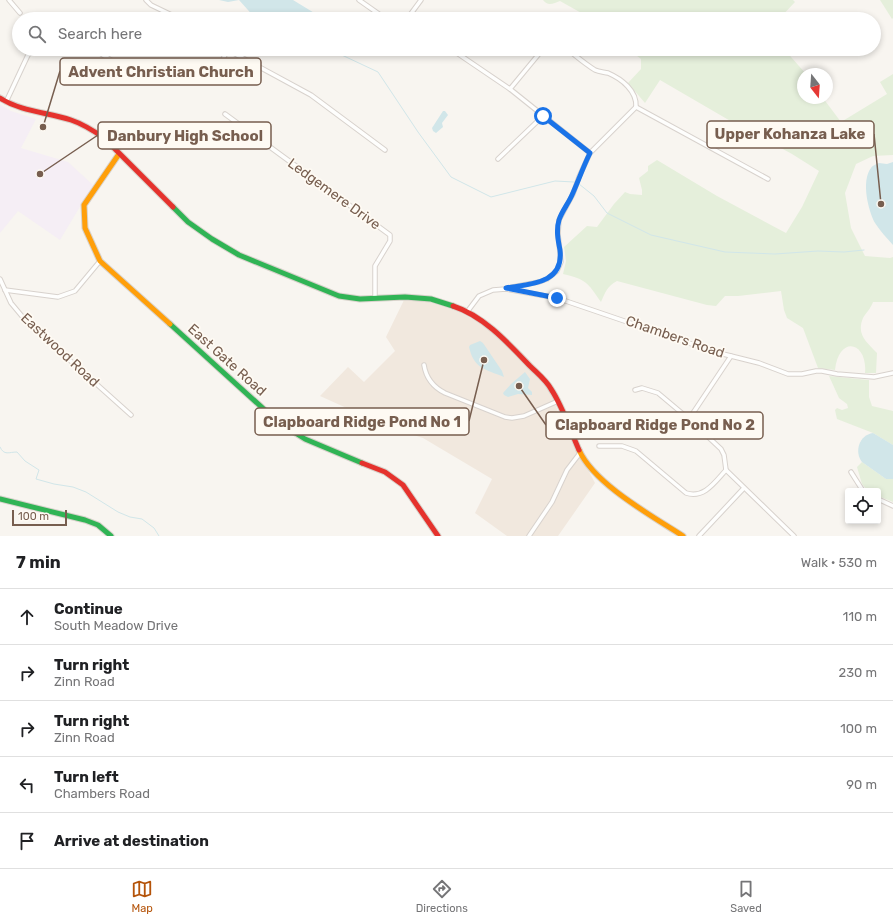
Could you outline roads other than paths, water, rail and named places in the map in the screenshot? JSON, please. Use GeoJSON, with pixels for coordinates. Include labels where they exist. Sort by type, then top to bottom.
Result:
{"type":"FeatureCollection","features":[{"type":"Feature","properties":{"kind":"main road"},"geometry":{"type":"LineString","coordinates":[[0,98],[26,111],[66,119],[84,125],[104,138],[188,222],[225,248],[255,262],[331,293],[352,298],[418,297],[444,303],[467,312],[486,324],[507,342],[543,378],[555,394],[580,453],[589,467],[608,485],[683,536]]}},
{"type":"Feature","properties":{"kind":"main road","name":"East Gate Road"},"geometry":{"type":"LineString","coordinates":[[119,154],[84,205],[85,228],[100,260],[278,422],[305,439],[385,472],[403,485],[438,536]]}},
{"type":"Feature","properties":{"kind":"main road"},"geometry":{"type":"LineString","coordinates":[[0,499],[85,520],[98,526],[111,536]]}},
{"type":"Feature","properties":{"kind":"street"},"geometry":{"type":"LineString","coordinates":[[10,0],[19,12]]}},
{"type":"Feature","properties":{"kind":"street"},"geometry":{"type":"LineString","coordinates":[[146,0],[166,12]]}},
{"type":"Feature","properties":{"kind":"street"},"geometry":{"type":"LineString","coordinates":[[359,0],[375,12]]}},
{"type":"Feature","properties":{"kind":"street"},"geometry":{"type":"LineString","coordinates":[[412,12],[421,0]]}},
{"type":"Feature","properties":{"kind":"street"},"geometry":{"type":"LineString","coordinates":[[6,102],[28,56]]}},
{"type":"Feature","properties":{"kind":"street"},"geometry":{"type":"LineString","coordinates":[[105,56],[126,68],[176,80],[195,82],[206,80],[220,65],[225,56]]}},
{"type":"Feature","properties":{"kind":"street"},"geometry":{"type":"LineString","coordinates":[[239,56],[311,95],[385,150]]}},
{"type":"Feature","properties":{"kind":"street"},"geometry":{"type":"LineString","coordinates":[[461,56],[510,89],[590,153]]}},
{"type":"Feature","properties":{"kind":"street"},"geometry":{"type":"LineString","coordinates":[[510,89],[537,56]]}},
{"type":"Feature","properties":{"kind":"street"},"geometry":{"type":"LineString","coordinates":[[506,288],[539,282],[547,279],[557,271],[561,262],[558,234],[559,220],[573,194],[590,153],[636,107],[637,100],[628,86],[608,74],[597,70],[577,56]]}},
{"type":"Feature","properties":{"kind":"street"},"geometry":{"type":"LineString","coordinates":[[636,107],[768,179]]}},
{"type":"Feature","properties":{"kind":"street","name":"Ledgemere Drive"},"geometry":{"type":"LineString","coordinates":[[225,114],[390,235],[390,241],[375,266],[375,298]]}},
{"type":"Feature","properties":{"kind":"street"},"geometry":{"type":"LineString","coordinates":[[498,159],[543,116]]}},
{"type":"Feature","properties":{"kind":"street"},"geometry":{"type":"LineString","coordinates":[[5,290],[58,296],[75,291],[100,260]]}},
{"type":"Feature","properties":{"kind":"street","name":"Eastwood Road"},"geometry":{"type":"LineString","coordinates":[[0,279],[11,304],[26,321],[131,415]]}},
{"type":"Feature","properties":{"kind":"street","name":"Chambers Road"},"geometry":{"type":"LineString","coordinates":[[467,312],[479,296],[492,290],[506,288],[557,298],[731,356],[759,363],[788,374],[796,375],[822,371],[837,374],[874,377],[893,373]]}},
{"type":"Feature","properties":{"kind":"street"},"geometry":{"type":"LineString","coordinates":[[689,419],[731,356]]}},
{"type":"Feature","properties":{"kind":"street"},"geometry":{"type":"LineString","coordinates":[[424,365],[425,372],[437,388],[445,393],[505,417],[517,418],[558,401]]}},
{"type":"Feature","properties":{"kind":"street"},"geometry":{"type":"LineString","coordinates":[[636,390],[642,388],[658,394],[689,419],[722,449],[726,470],[794,536]]}},
{"type":"Feature","properties":{"kind":"street"},"geometry":{"type":"LineString","coordinates":[[599,446],[622,446],[636,450],[686,493],[692,495],[699,494],[706,490],[726,470]]}},
{"type":"Feature","properties":{"kind":"street"},"geometry":{"type":"LineString","coordinates":[[529,536],[552,502],[567,470],[580,453]]}},
{"type":"Feature","properties":{"kind":"street"},"geometry":{"type":"LineString","coordinates":[[851,472],[861,488]]}},
{"type":"Feature","properties":{"kind":"street"},"geometry":{"type":"LineString","coordinates":[[699,536],[744,488]]}},
{"type":"Feature","properties":{"kind":"street"},"geometry":{"type":"LineString","coordinates":[[881,501],[893,506]]}},
{"type":"Feature","properties":{"kind":"waterway"},"geometry":{"type":"LineString","coordinates":[[344,56],[378,72],[418,132],[451,177],[491,197],[555,181],[574,182]]}},
{"type":"Feature","properties":{"kind":"waterway"},"geometry":{"type":"LineString","coordinates":[[579,184],[594,196],[607,213],[651,235],[725,252],[775,254],[864,250]]}},
{"type":"Feature","properties":{"kind":"waterway"},"geometry":{"type":"LineString","coordinates":[[0,447],[5,453],[17,452],[25,461],[39,470],[36,479],[73,487],[86,492],[118,512],[130,517],[142,519],[154,528],[159,536]]}},
{"type":"Feature","properties":{"kind":"place","name":"Advent Christian Church"},"geometry":{"type":"Point","coordinates":[43,127]}},
{"type":"Feature","properties":{"kind":"place","name":"Danbury High School"},"geometry":{"type":"Point","coordinates":[40,174]}},
{"type":"Feature","properties":{"kind":"place","name":"Upper Kohanza Lake"},"geometry":{"type":"Point","coordinates":[881,204]}},
{"type":"Feature","properties":{"kind":"place","name":"Clapboard Ridge Pond No 1"},"geometry":{"type":"Point","coordinates":[484,360]}},
{"type":"Feature","properties":{"kind":"place","name":"Clapboard Ridge Pond No 2"},"geometry":{"type":"Point","coordinates":[519,386]}}]}
